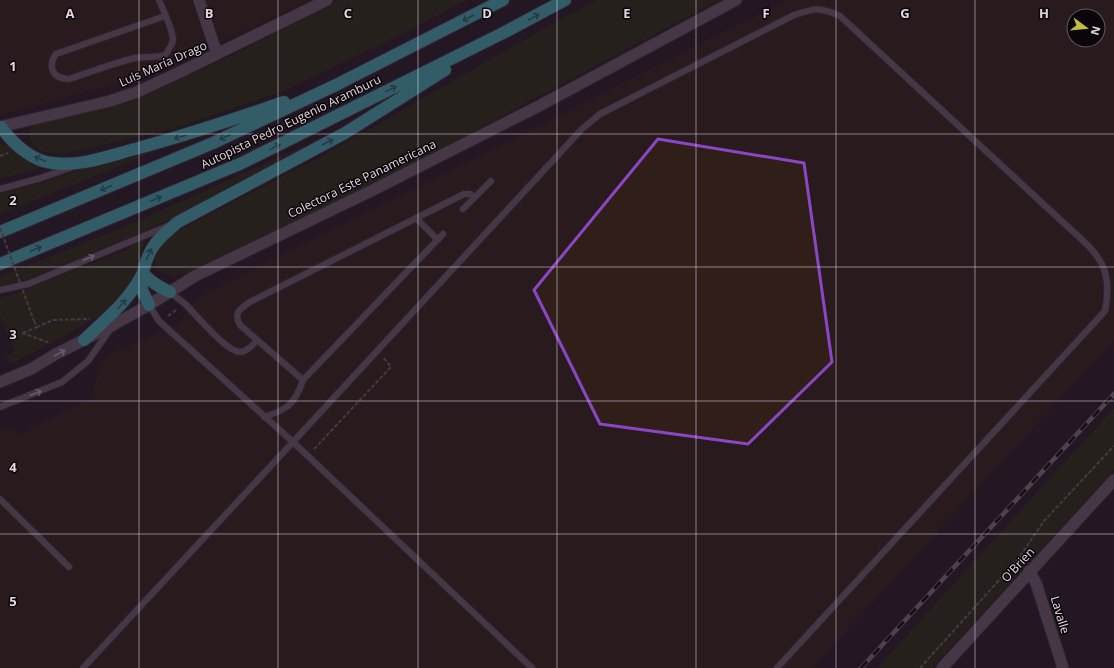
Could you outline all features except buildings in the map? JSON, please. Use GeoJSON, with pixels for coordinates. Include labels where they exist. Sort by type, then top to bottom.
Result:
{"type":"FeatureCollection","features":[{"type":"Feature","properties":{"kind":"highway","name":"Autopista Pedro Eugenio Aramburu"},"geometry":{"type":"LineString","coordinates":[[0,232],[213,143],[336,84],[503,0]]}},
{"type":"Feature","properties":{"kind":"highway","name":"Autopista Pedro Eugenio Aramburu"},"geometry":{"type":"LineString","coordinates":[[0,264],[242,163],[503,33],[565,0]]}},
{"type":"Feature","properties":{"kind":"highway"},"geometry":{"type":"LineString","coordinates":[[149,305],[142,291],[141,283],[149,252],[159,238],[178,222],[345,133],[503,33]]}},
{"type":"Feature","properties":{"kind":"highway"},"geometry":{"type":"LineString","coordinates":[[1,127],[20,148],[40,160],[52,163],[81,164],[189,134],[336,84]]}},
{"type":"Feature","properties":{"kind":"highway"},"geometry":{"type":"LineString","coordinates":[[143,273],[148,279],[170,292]]}},
{"type":"Feature","properties":{"kind":"highway"},"geometry":{"type":"LineString","coordinates":[[84,340],[120,307],[143,273]]}},
{"type":"Feature","properties":{"kind":"street"},"geometry":{"type":"LineString","coordinates":[[199,0],[217,54]]}},
{"type":"Feature","properties":{"kind":"street","name":"Luis María Drago"},"geometry":{"type":"LineString","coordinates":[[1,127],[110,101],[137,92],[327,0]]}},
{"type":"Feature","properties":{"kind":"street","name":"Colectora Este Panamericana"},"geometry":{"type":"LineString","coordinates":[[0,382],[31,369],[56,354],[113,325],[149,305],[195,276],[371,191],[539,106],[736,0]]}},
{"type":"Feature","properties":{"kind":"street","name":"O'Brien"},"geometry":{"type":"LineString","coordinates":[[942,668],[1114,480]]}},
{"type":"Feature","properties":{"kind":"street","name":"Lavalle"},"geometry":{"type":"LineString","coordinates":[[1029,572],[1036,583],[1063,668]]}},
{"type":"Feature","properties":{"kind":"lane"},"geometry":{"type":"LineString","coordinates":[[159,0],[165,16],[172,35],[173,42],[165,55],[158,57],[146,56],[133,58],[69,79],[62,79],[55,75],[51,65],[52,59],[56,54],[165,16]]}},
{"type":"Feature","properties":{"kind":"lane"},"geometry":{"type":"LineString","coordinates":[[83,668],[582,129],[600,114],[794,15],[817,9],[829,11],[840,16],[1101,256],[1108,266],[1112,281],[1111,298],[1105,311],[777,668]]}},
{"type":"Feature","properties":{"kind":"lane"},"geometry":{"type":"LineString","coordinates":[[0,189],[41,178],[81,164]]}},
{"type":"Feature","properties":{"kind":"lane"},"geometry":{"type":"LineString","coordinates":[[463,209],[491,181]]}},
{"type":"Feature","properties":{"kind":"lane"},"geometry":{"type":"LineString","coordinates":[[303,380],[247,332],[237,320],[238,313],[243,307],[250,302],[464,194],[470,194],[475,197]]}},
{"type":"Feature","properties":{"kind":"lane"},"geometry":{"type":"LineString","coordinates":[[416,218],[438,240]]}},
{"type":"Feature","properties":{"kind":"lane"},"geometry":{"type":"LineString","coordinates":[[0,290],[28,284],[178,222]]}},
{"type":"Feature","properties":{"kind":"lane"},"geometry":{"type":"LineString","coordinates":[[264,417],[280,412],[289,406],[295,398],[303,380],[443,234]]}},
{"type":"Feature","properties":{"kind":"lane"},"geometry":{"type":"LineString","coordinates":[[170,292],[184,303],[221,340],[234,350],[240,352],[245,351],[257,340]]}},
{"type":"Feature","properties":{"kind":"lane"},"geometry":{"type":"LineString","coordinates":[[149,305],[159,321],[293,442],[532,668]]}},
{"type":"Feature","properties":{"kind":"lane"},"geometry":{"type":"LineString","coordinates":[[0,407],[62,382],[88,361],[113,325]]}},
{"type":"Feature","properties":{"kind":"lane"},"geometry":{"type":"LineString","coordinates":[[0,499],[69,567]]}},
{"type":"Feature","properties":{"kind":"path"},"geometry":{"type":"LineString","coordinates":[[0,228],[37,327]]}},
{"type":"Feature","properties":{"kind":"path"},"geometry":{"type":"LineString","coordinates":[[168,316],[176,310]]}},
{"type":"Feature","properties":{"kind":"path"},"geometry":{"type":"LineString","coordinates":[[50,343],[22,333],[53,320],[96,318]]}},
{"type":"Feature","properties":{"kind":"path"},"geometry":{"type":"LineString","coordinates":[[313,450],[391,367],[377,351]]}},
{"type":"Feature","properties":{"kind":"path"},"geometry":{"type":"LineString","coordinates":[[920,668],[1018,559],[1044,521],[1114,446]]}},
{"type":"Feature","properties":{"kind":"highlighted area"},"geometry":{"type":"Polygon","coordinates":[[[658,139],[804,163],[832,362],[748,444],[600,424],[534,290],[658,139]]]}},
{"type":"Feature","properties":{"kind":"shaded area"},"geometry":{"type":"Polygon","coordinates":[[[0,0],[310,0],[139,78],[0,115],[0,0]]]}},
{"type":"Feature","properties":{"kind":"shaded area"},"geometry":{"type":"Polygon","coordinates":[[[787,0],[1114,0],[1114,340],[812,668],[0,668],[0,426],[22,434],[91,398],[101,364],[109,354],[177,325],[198,298],[787,0]]]}},
{"type":"Feature","properties":{"kind":"green space"},"geometry":{"type":"Polygon","coordinates":[[[339,0],[467,0],[396,37],[281,92],[175,128],[63,154],[44,152],[32,142],[30,129],[39,123],[128,103],[231,56],[339,0]]]}},
{"type":"Feature","properties":{"kind":"green space"},"geometry":{"type":"Polygon","coordinates":[[[597,0],[719,0],[400,171],[192,271],[174,276],[156,269],[156,253],[170,235],[326,154],[550,25],[597,0]]]}},
{"type":"Feature","properties":{"kind":"green space"},"geometry":{"type":"Polygon","coordinates":[[[0,144],[5,145],[44,167],[0,179],[0,144]]]}},
{"type":"Feature","properties":{"kind":"green space"},"geometry":{"type":"Polygon","coordinates":[[[308,144],[182,214],[138,234],[25,280],[0,285],[0,277],[136,222],[308,144]]]}},
{"type":"Feature","properties":{"kind":"green space"},"geometry":{"type":"Polygon","coordinates":[[[162,147],[123,165],[0,214],[0,193],[54,179],[109,160],[162,147]]]}},
{"type":"Feature","properties":{"kind":"green space"},"geometry":{"type":"Polygon","coordinates":[[[145,239],[132,280],[119,300],[101,314],[63,337],[9,364],[6,356],[15,352],[0,316],[0,298],[119,253],[145,239]]]}},
{"type":"Feature","properties":{"kind":"green space"},"geometry":{"type":"Polygon","coordinates":[[[1114,408],[1114,470],[932,668],[877,668],[1114,408]]]}},
{"type":"Feature","properties":{"kind":"railway"},"geometry":{"type":"LineString","coordinates":[[861,668],[1114,394]]}}]}
